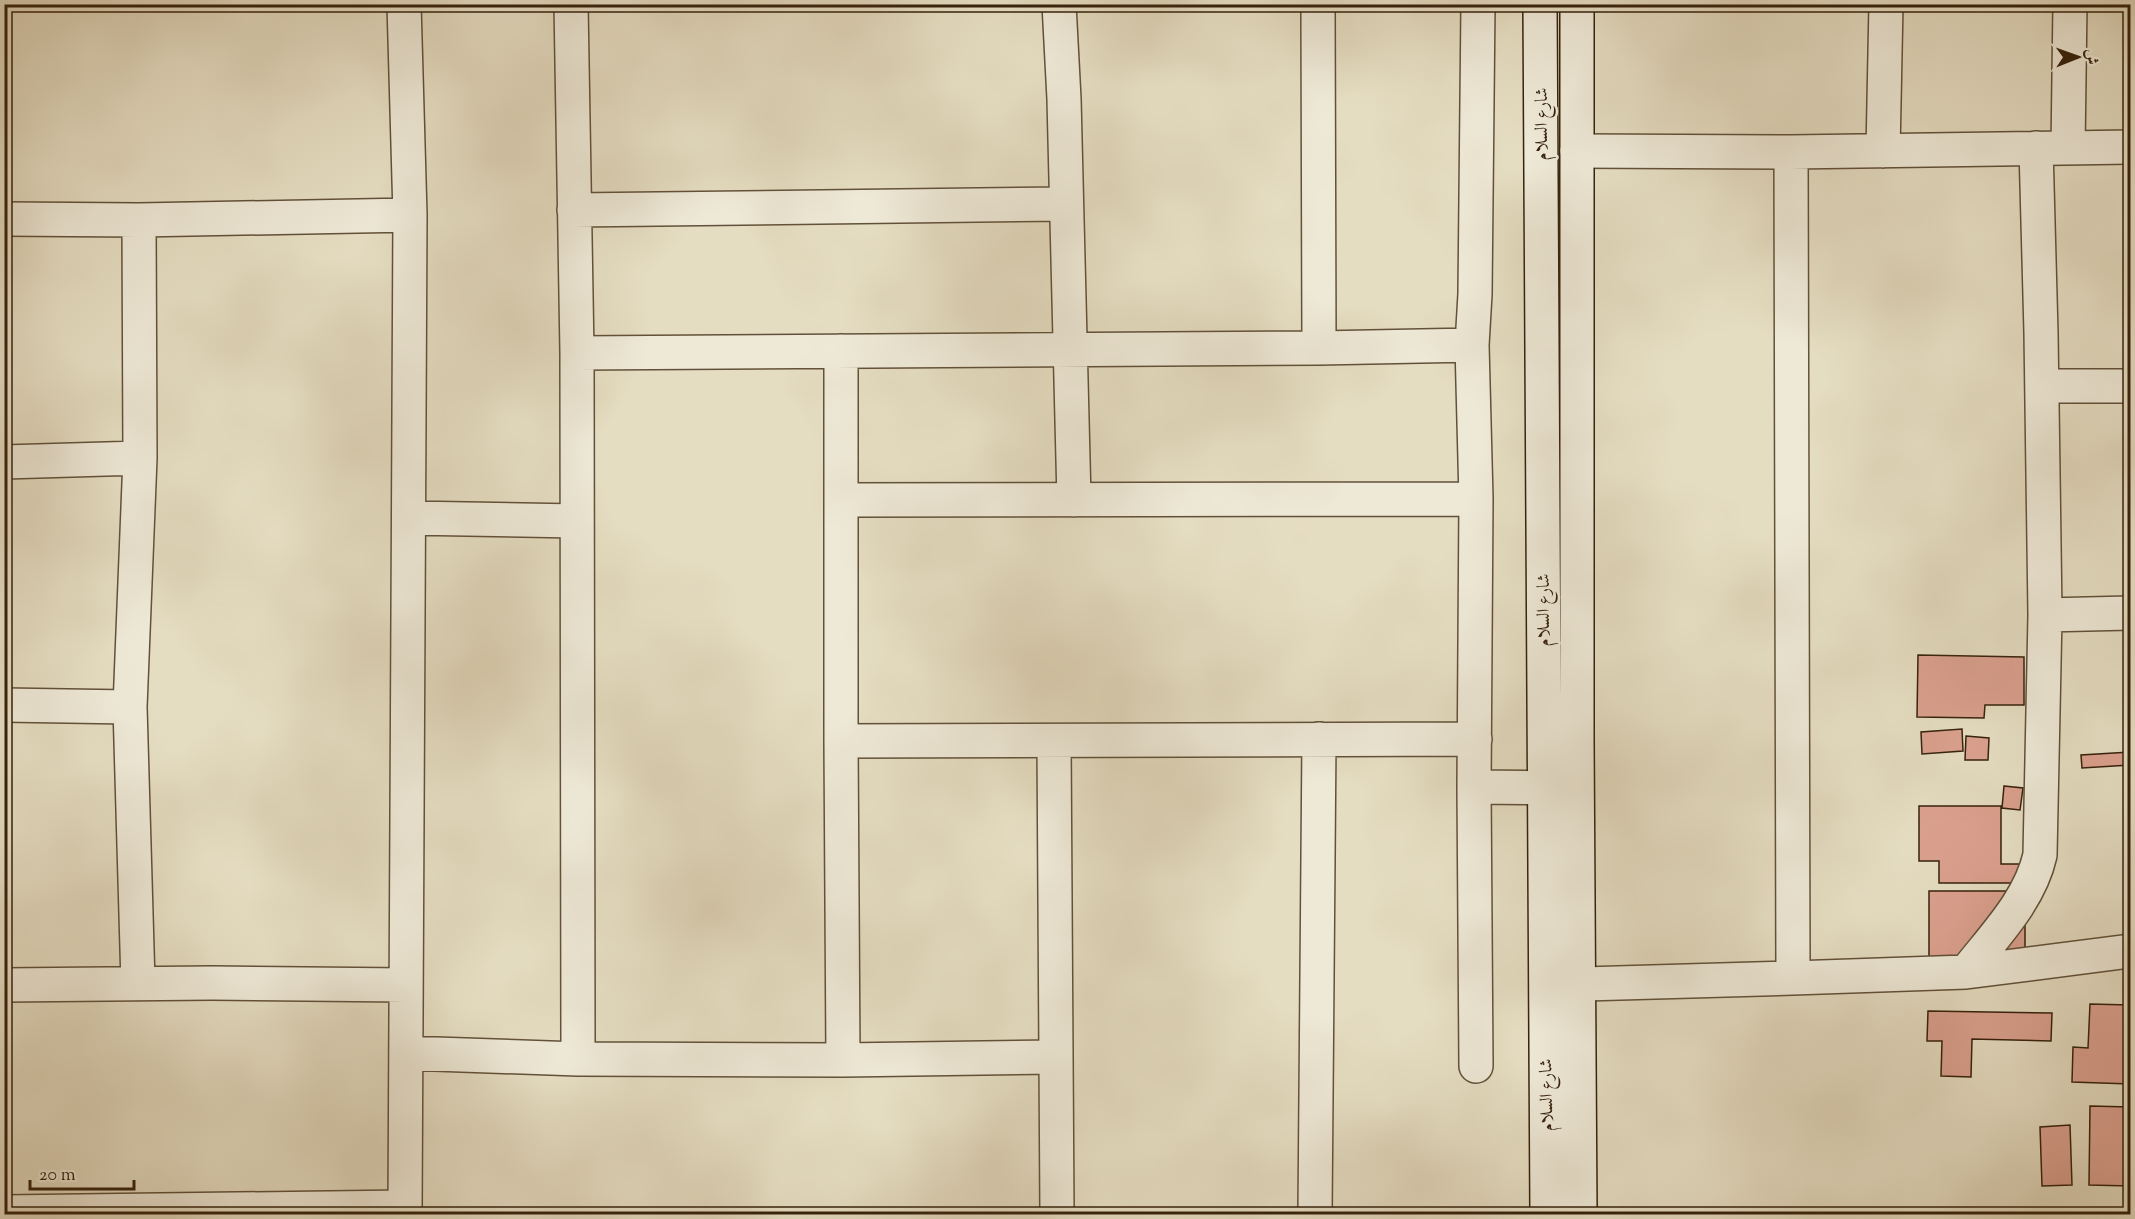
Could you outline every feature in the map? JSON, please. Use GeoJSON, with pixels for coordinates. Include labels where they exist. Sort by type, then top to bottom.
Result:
{"type":"FeatureCollection","features":[{"type":"Feature","properties":{"kind":"street"},"geometry":{"type":"LineString","coordinates":[[4,1212],[405,1211],[410,215],[404,4]]}},
{"type":"Feature","properties":{"kind":"street"},"geometry":{"type":"LineString","coordinates":[[571,4],[577,353],[578,1059]]}},
{"type":"Feature","properties":{"kind":"street"},"geometry":{"type":"LineString","coordinates":[[1059,4],[1064,99],[1074,500]]}},
{"type":"Feature","properties":{"kind":"street"},"geometry":{"type":"LineString","coordinates":[[1318,4],[1319,348]]}},
{"type":"Feature","properties":{"kind":"street"},"geometry":{"type":"LineString","coordinates":[[1476,1066],[1474,787],[1476,500],[1472,345],[1475,294],[1478,4]]}},
{"type":"Feature","properties":{"kind":"street","name":"شارع السلام"},"geometry":{"type":"LineString","coordinates":[[1540,4],[1547,1215]]}},
{"type":"Feature","properties":{"kind":"street","name":"شارع السلام"},"geometry":{"type":"LineString","coordinates":[[1577,4],[1580,1215]]}},
{"type":"Feature","properties":{"kind":"street"},"geometry":{"type":"LineString","coordinates":[[1883,151],[1886,4]]}},
{"type":"Feature","properties":{"kind":"street"},"geometry":{"type":"LineString","coordinates":[[2068,147],[2070,4]]}},
{"type":"Feature","properties":{"kind":"street"},"geometry":{"type":"LineString","coordinates":[[1577,151],[1791,152],[2130,147]]}},
{"type":"Feature","properties":{"kind":"street"},"geometry":{"type":"LineString","coordinates":[[1966,972],[2027,892],[2036,873],[2040,855],[2045,615],[2036,148]]}},
{"type":"Feature","properties":{"kind":"street"},"geometry":{"type":"LineString","coordinates":[[1791,152],[1793,978]]}},
{"type":"Feature","properties":{"kind":"street"},"geometry":{"type":"LineString","coordinates":[[574,210],[1066,204]]}},
{"type":"Feature","properties":{"kind":"street"},"geometry":{"type":"LineString","coordinates":[[4,219],[139,220],[410,215]]}},
{"type":"Feature","properties":{"kind":"street"},"geometry":{"type":"LineString","coordinates":[[138,983],[130,707],[140,458],[139,220]]}},
{"type":"Feature","properties":{"kind":"street"},"geometry":{"type":"LineString","coordinates":[[577,353],[1472,345]]}},
{"type":"Feature","properties":{"kind":"street"},"geometry":{"type":"LineString","coordinates":[[841,351],[839,627],[843,1060]]}},
{"type":"Feature","properties":{"kind":"street"},"geometry":{"type":"LineString","coordinates":[[2042,386],[2130,386]]}},
{"type":"Feature","properties":{"kind":"street"},"geometry":{"type":"LineString","coordinates":[[4,462],[140,458]]}},
{"type":"Feature","properties":{"kind":"street"},"geometry":{"type":"LineString","coordinates":[[841,500],[1476,500]]}},
{"type":"Feature","properties":{"kind":"street"},"geometry":{"type":"LineString","coordinates":[[409,518],[577,521]]}},
{"type":"Feature","properties":{"kind":"street"},"geometry":{"type":"LineString","coordinates":[[2045,615],[2130,613]]}},
{"type":"Feature","properties":{"kind":"street"},"geometry":{"type":"LineString","coordinates":[[4,705],[130,707]]}},
{"type":"Feature","properties":{"kind":"street"},"geometry":{"type":"LineString","coordinates":[[1315,1215],[1319,739]]}},
{"type":"Feature","properties":{"kind":"street"},"geometry":{"type":"LineString","coordinates":[[841,741],[1475,739]]}},
{"type":"Feature","properties":{"kind":"street"},"geometry":{"type":"LineString","coordinates":[[1054,741],[1057,1215]]}},
{"type":"Feature","properties":{"kind":"street"},"geometry":{"type":"LineString","coordinates":[[1474,787],[1578,788]]}},
{"type":"Feature","properties":{"kind":"street"},"geometry":{"type":"LineString","coordinates":[[1546,985],[1966,972],[2130,951]]}},
{"type":"Feature","properties":{"kind":"street"},"geometry":{"type":"LineString","coordinates":[[4,985],[138,983],[406,985]]}},
{"type":"Feature","properties":{"kind":"street"},"geometry":{"type":"LineString","coordinates":[[406,1053],[578,1059],[1055,1058]]}},
{"type":"Feature","properties":{"kind":"building"},"geometry":{"type":"Polygon","coordinates":[[[1918,655],[2024,657],[2024,705],[1985,705],[1984,718],[1917,717],[1918,655]]]}},
{"type":"Feature","properties":{"kind":"building"},"geometry":{"type":"Polygon","coordinates":[[[1962,729],[1963,751],[1922,754],[1921,732],[1962,729]]]}},
{"type":"Feature","properties":{"kind":"building"},"geometry":{"type":"Polygon","coordinates":[[[1966,736],[1989,738],[1988,760],[1965,760],[1966,736]]]}},
{"type":"Feature","properties":{"kind":"building"},"geometry":{"type":"Polygon","coordinates":[[[2130,752],[2130,765],[2082,768],[2081,755],[2130,752]]]}},
{"type":"Feature","properties":{"kind":"building"},"geometry":{"type":"Polygon","coordinates":[[[2004,786],[2023,788],[2020,810],[2002,808],[2004,786]]]}},
{"type":"Feature","properties":{"kind":"building"},"geometry":{"type":"Polygon","coordinates":[[[1919,806],[2001,806],[2001,864],[2025,864],[2025,883],[1939,883],[1939,861],[1919,861],[1919,806]]]}},
{"type":"Feature","properties":{"kind":"building"},"geometry":{"type":"Polygon","coordinates":[[[1929,891],[2025,891],[2025,962],[1929,962],[1929,891]]]}},
{"type":"Feature","properties":{"kind":"building"},"geometry":{"type":"Polygon","coordinates":[[[2090,1004],[2130,1005],[2130,1084],[2072,1082],[2073,1047],[2088,1048],[2090,1004]]]}},
{"type":"Feature","properties":{"kind":"building"},"geometry":{"type":"Polygon","coordinates":[[[1928,1011],[2052,1013],[2051,1041],[1972,1039],[1971,1077],[1941,1076],[1942,1041],[1927,1041],[1928,1011]]]}},
{"type":"Feature","properties":{"kind":"building"},"geometry":{"type":"Polygon","coordinates":[[[2090,1106],[2130,1107],[2130,1186],[2089,1185],[2090,1106]]]}},
{"type":"Feature","properties":{"kind":"building"},"geometry":{"type":"Polygon","coordinates":[[[2070,1125],[2072,1185],[2042,1186],[2040,1127],[2070,1125]]]}}]}
